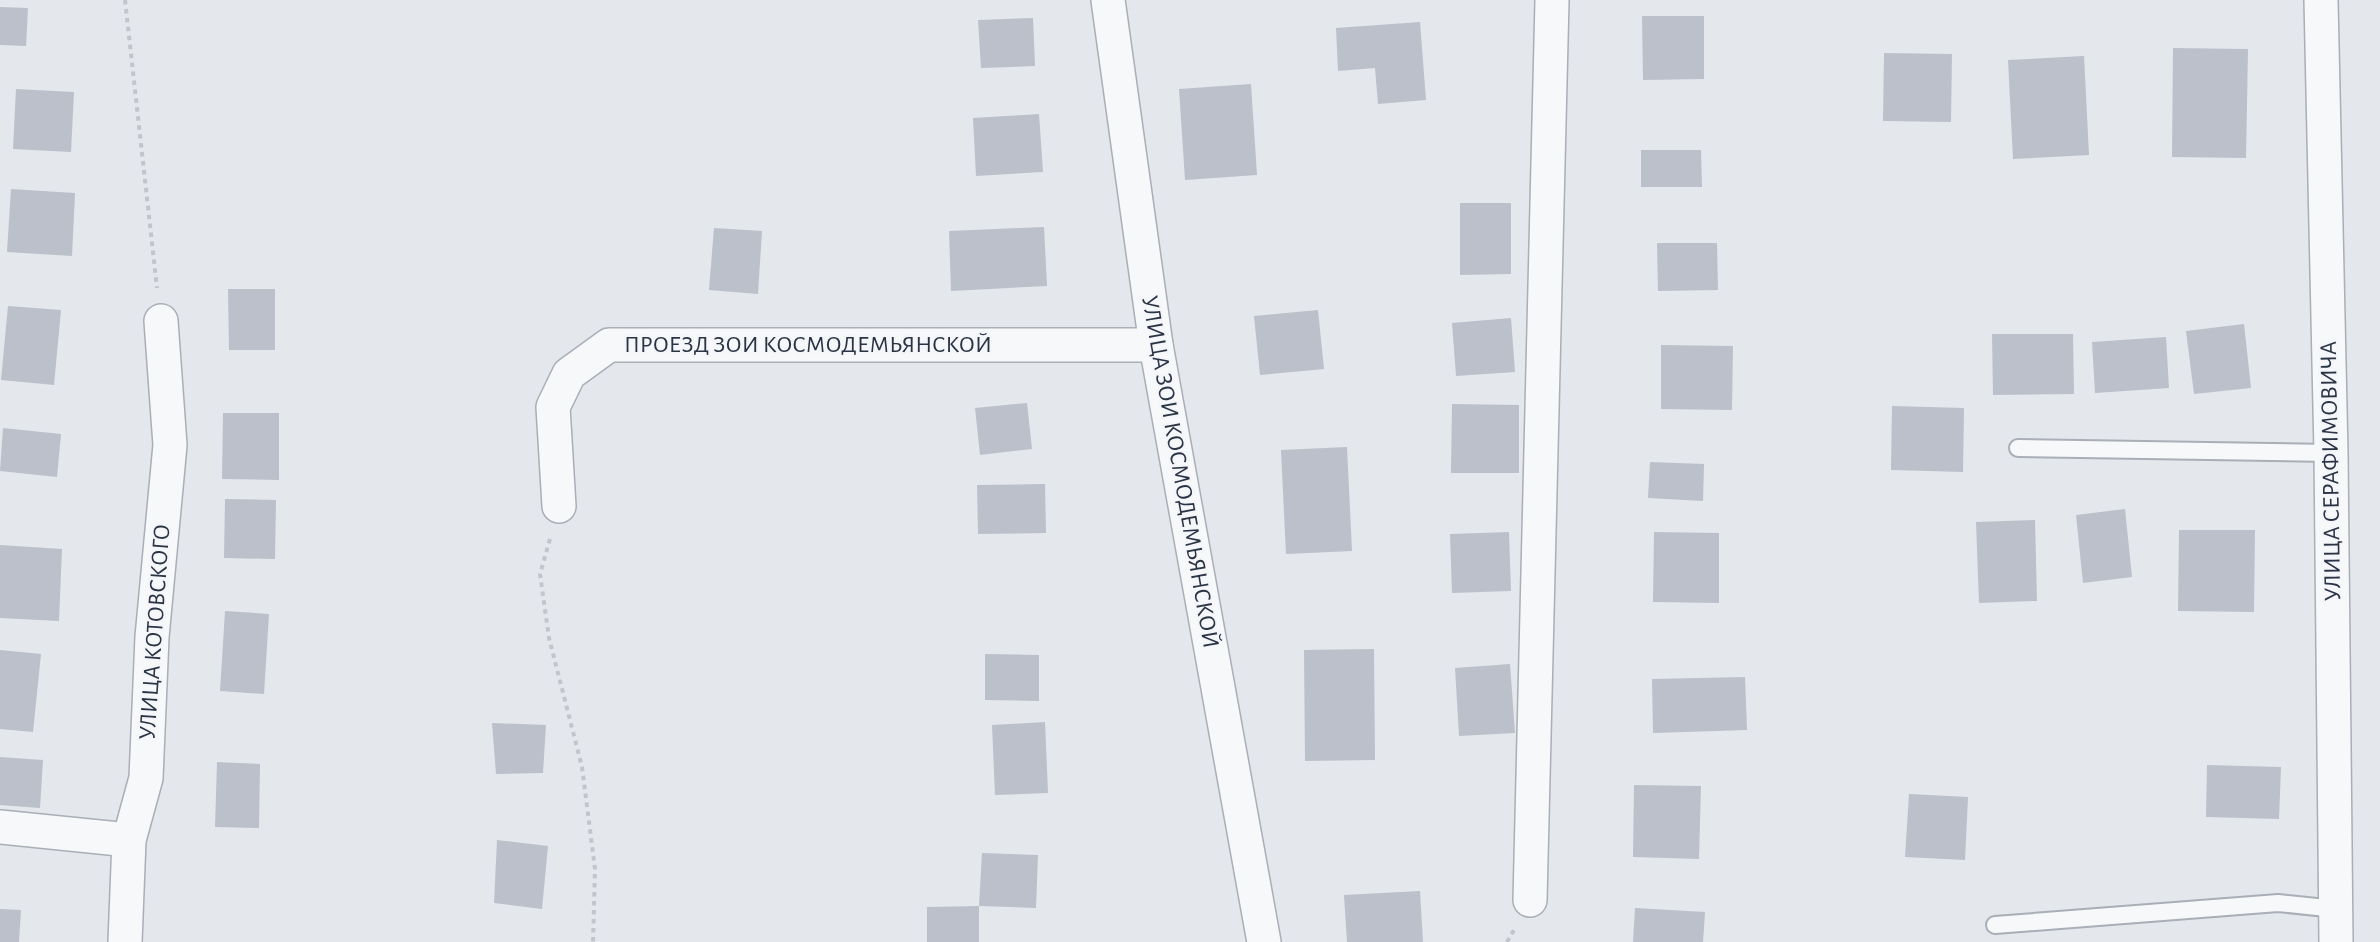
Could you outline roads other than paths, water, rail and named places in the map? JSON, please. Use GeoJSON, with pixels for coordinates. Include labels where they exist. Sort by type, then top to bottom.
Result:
{"type":"FeatureCollection","features":[{"type":"Feature","properties":{"kind":"street","name":"УЛИЦА ЗОИ КОСМОДЕМЬЯНСКОЙ"},"geometry":{"type":"LineString","coordinates":[[1108,0],[1156,345],[1263,942]]}},
{"type":"Feature","properties":{"kind":"street"},"geometry":{"type":"LineString","coordinates":[[1530,900],[1552,0]]}},
{"type":"Feature","properties":{"kind":"street","name":"УЛИЦА СЕРАФИМОВИЧА"},"geometry":{"type":"LineString","coordinates":[[2321,0],[2331,453],[2336,942]]}},
{"type":"Feature","properties":{"kind":"street","name":"УЛИЦА КОТОВСКОГО"},"geometry":{"type":"LineString","coordinates":[[125,942],[129,840],[146,778],[152,637],[170,445],[161,321]]}},
{"type":"Feature","properties":{"kind":"street","name":"ПРОЕЗД ЗОИ КОСМОДЕМЬЯНСКОЙ"},"geometry":{"type":"LineString","coordinates":[[560,506],[553,407],[569,374],[609,345],[1156,345]]}},
{"type":"Feature","properties":{"kind":"street"},"geometry":{"type":"LineString","coordinates":[[0,827],[129,840]]}},
{"type":"Feature","properties":{"kind":"lane"},"geometry":{"type":"LineString","coordinates":[[2018,448],[2331,453]]}},
{"type":"Feature","properties":{"kind":"lane"},"geometry":{"type":"LineString","coordinates":[[1995,925],[2278,903],[2336,909]]}}]}
